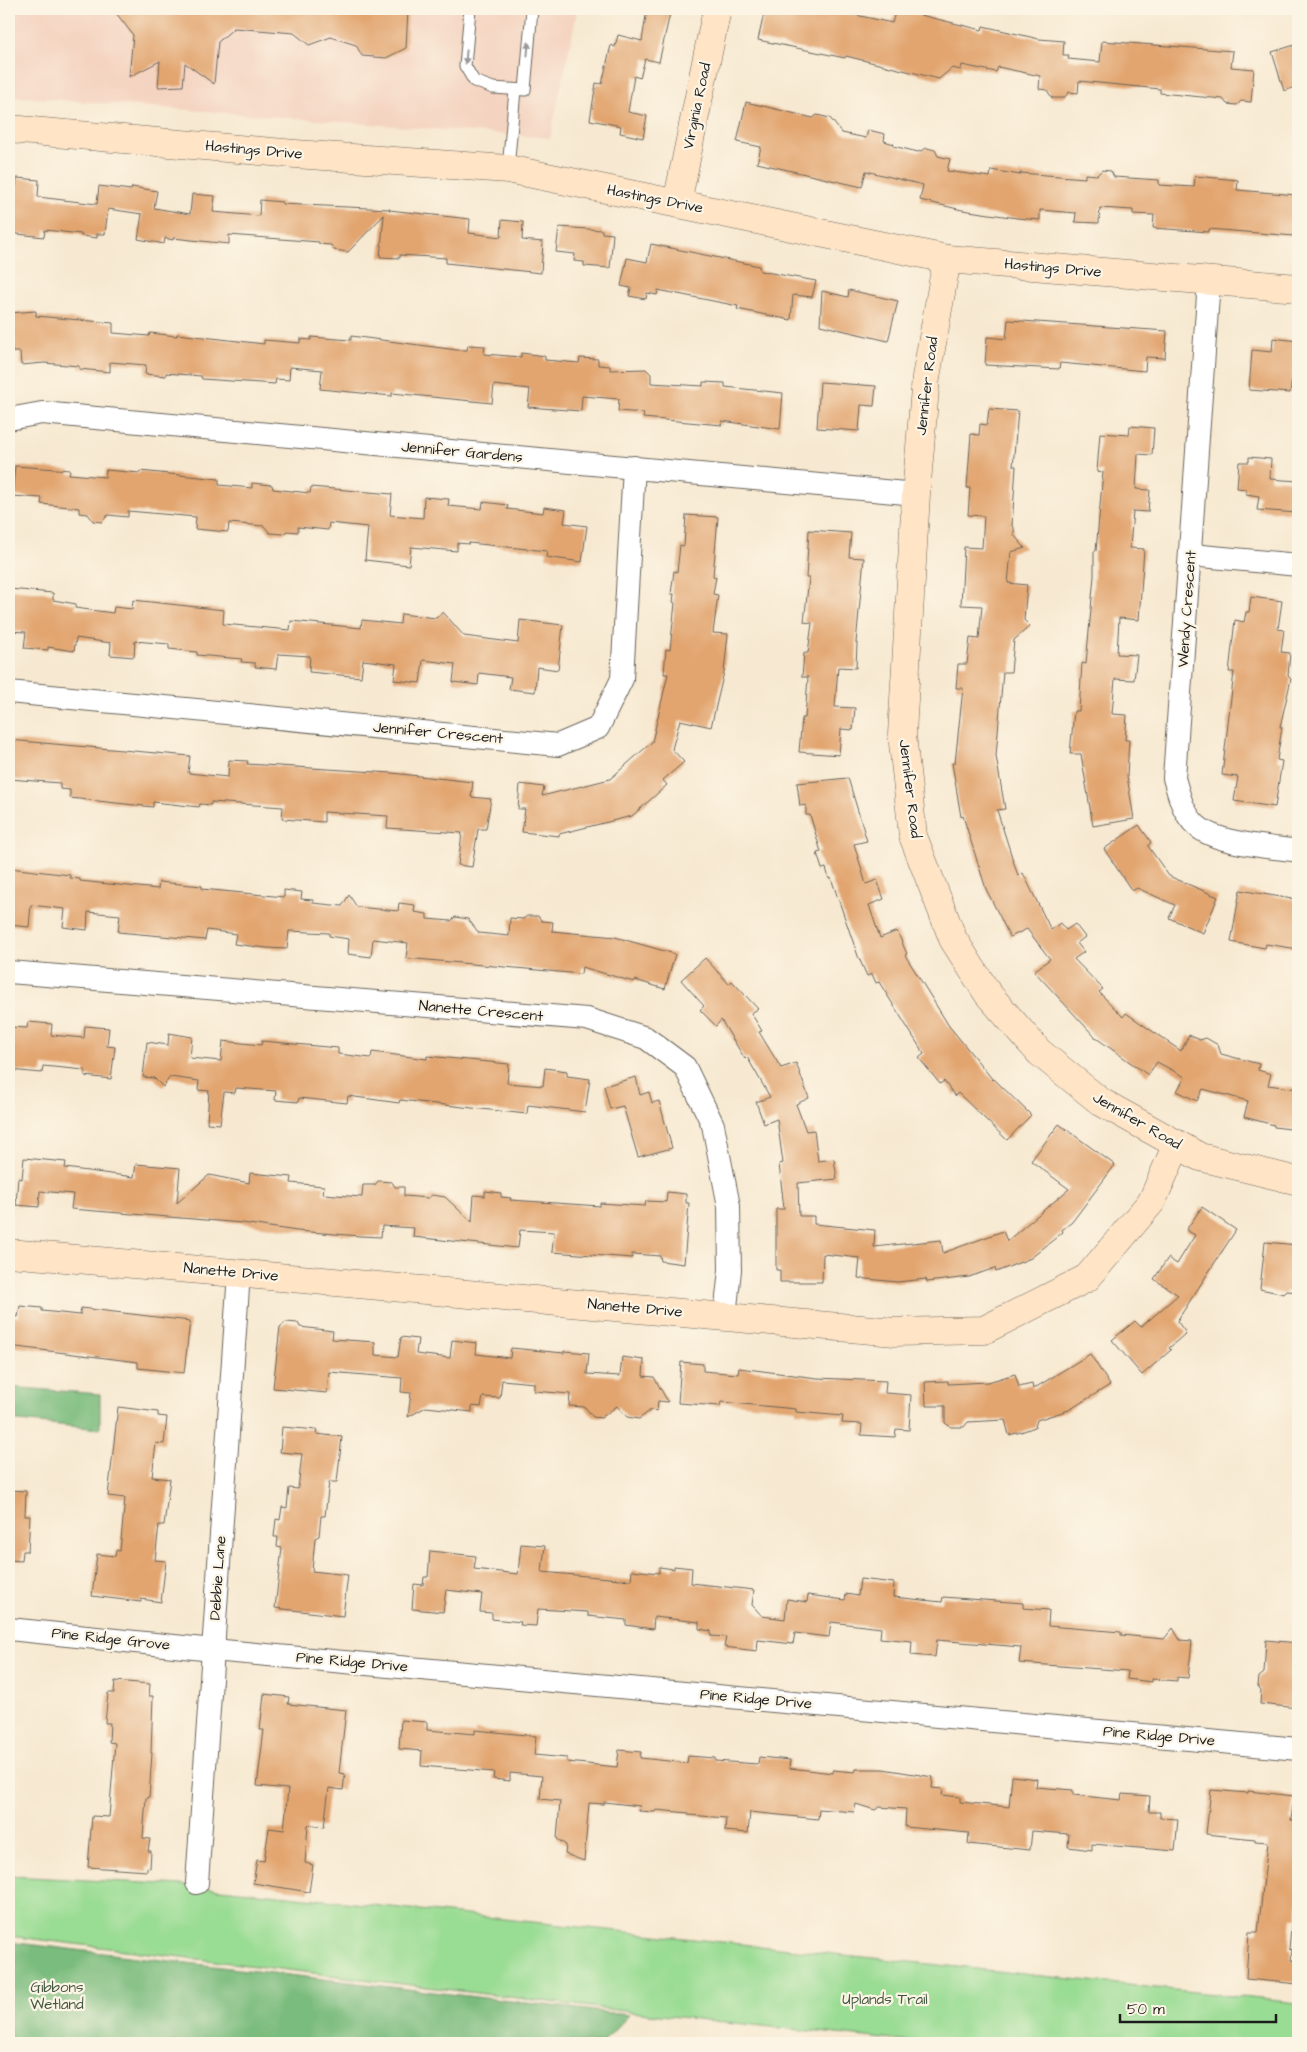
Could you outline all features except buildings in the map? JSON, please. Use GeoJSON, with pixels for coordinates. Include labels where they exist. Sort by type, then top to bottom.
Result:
{"type":"FeatureCollection","features":[{"type":"Feature","properties":{"kind":"street","name":"Virginia Road"},"geometry":{"type":"LineString","coordinates":[[677,203],[717,9]]}},
{"type":"Feature","properties":{"kind":"street","name":"Hastings Drive"},"geometry":{"type":"LineString","coordinates":[[9,129],[295,154],[508,169],[947,259],[1298,288]]}},
{"type":"Feature","properties":{"kind":"street","name":"Jennifer Road"},"geometry":{"type":"LineString","coordinates":[[947,259],[926,377],[916,494],[902,734],[913,836],[953,938],[988,994],[1039,1052],[1101,1102],[1200,1157],[1298,1180]]}},
{"type":"Feature","properties":{"kind":"street","name":"Wendy Crescent"},"geometry":{"type":"LineString","coordinates":[[1209,281],[1174,778],[1181,805],[1197,827],[1230,841],[1298,850]]}},
{"type":"Feature","properties":{"kind":"street","name":"Jennifer Gardens"},"geometry":{"type":"LineString","coordinates":[[9,419],[42,413],[916,494]]}},
{"type":"Feature","properties":{"kind":"street","name":"Jennifer Crescent"},"geometry":{"type":"LineString","coordinates":[[9,692],[558,745],[598,728],[622,679],[634,467]]}},
{"type":"Feature","properties":{"kind":"street"},"geometry":{"type":"LineString","coordinates":[[1191,555],[1298,566]]}},
{"type":"Feature","properties":{"kind":"street","name":"Nanette Crescent"},"geometry":{"type":"LineString","coordinates":[[9,972],[587,1019],[646,1038],[685,1067],[713,1125],[729,1206],[730,1270],[725,1316]]}},
{"type":"Feature","properties":{"kind":"street","name":"Nanette Drive"},"geometry":{"type":"LineString","coordinates":[[9,1252],[895,1332],[984,1330],[1087,1278],[1152,1201],[1177,1144]]}},
{"type":"Feature","properties":{"kind":"street","name":"Debbie Lane"},"geometry":{"type":"LineString","coordinates":[[197,1883],[239,1273]]}},
{"type":"Feature","properties":{"kind":"street","name":"Pine Ridge Grove"},"geometry":{"type":"LineString","coordinates":[[9,1629],[213,1650]]}},
{"type":"Feature","properties":{"kind":"street","name":"Pine Ridge Drive"},"geometry":{"type":"LineString","coordinates":[[213,1650],[1298,1748]]}},
{"type":"Feature","properties":{"kind":"lane"},"geometry":{"type":"LineString","coordinates":[[470,9],[465,66],[474,81],[493,88],[516,90],[525,90],[532,9]]}},
{"type":"Feature","properties":{"kind":"lane"},"geometry":{"type":"LineString","coordinates":[[508,169],[516,90]]}},
{"type":"Feature","properties":{"kind":"shaded area"},"geometry":{"type":"Polygon","coordinates":[[[9,9],[576,9],[576,17],[550,138],[9,96],[9,9]]]}},
{"type":"Feature","properties":{"kind":"green space"},"geometry":{"type":"Polygon","coordinates":[[[9,1387],[100,1394],[100,1429],[9,1420],[9,1387]]]}},
{"type":"Feature","properties":{"kind":"green space","name":"Uplands Trail"},"geometry":{"type":"Polygon","coordinates":[[[9,1876],[183,1885],[1298,2003],[1298,2043],[921,2043],[632,2012],[9,1936],[9,1876]]]}},
{"type":"Feature","properties":{"kind":"green space","name":"Gibbons Wetland"},"geometry":{"type":"Polygon","coordinates":[[[9,1942],[629,2015],[602,2043],[9,2043],[9,1942]]]}}]}
